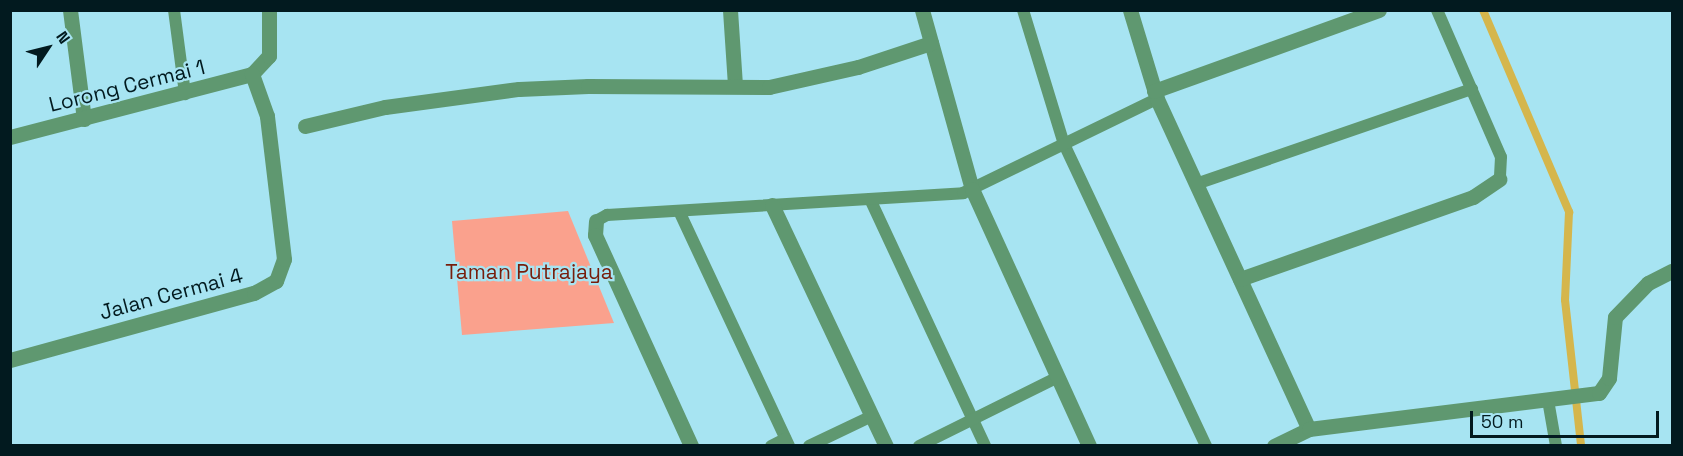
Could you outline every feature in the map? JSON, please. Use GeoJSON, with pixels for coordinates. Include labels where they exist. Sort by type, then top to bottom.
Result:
{"type":"FeatureCollection","features":[{"type":"Feature","properties":{"kind":"street"},"geometry":{"type":"LineString","coordinates":[[70,10],[84,118]]}},
{"type":"Feature","properties":{"kind":"street"},"geometry":{"type":"LineString","coordinates":[[252,75],[270,56],[269,10]]}},
{"type":"Feature","properties":{"kind":"street"},"geometry":{"type":"LineString","coordinates":[[730,10],[735,85]]}},
{"type":"Feature","properties":{"kind":"street"},"geometry":{"type":"LineString","coordinates":[[922,10],[972,189],[1089,446]]}},
{"type":"Feature","properties":{"kind":"street"},"geometry":{"type":"LineString","coordinates":[[1130,10],[1156,95],[1309,429]]}},
{"type":"Feature","properties":{"kind":"street"},"geometry":{"type":"LineString","coordinates":[[1156,95],[1379,10]]}},
{"type":"Feature","properties":{"kind":"street"},"geometry":{"type":"LineString","coordinates":[[305,126],[385,107],[519,89],[735,85],[769,87],[816,79],[931,43]]}},
{"type":"Feature","properties":{"kind":"street","name":"Lorong Cermai 1"},"geometry":{"type":"LineString","coordinates":[[10,137],[252,75]]}},
{"type":"Feature","properties":{"kind":"street","name":"Jalan Cermai 4"},"geometry":{"type":"LineString","coordinates":[[10,360],[254,293],[276,281],[284,259],[267,116],[252,75]]}},
{"type":"Feature","properties":{"kind":"street"},"geometry":{"type":"LineString","coordinates":[[1240,279],[1473,197],[1500,179]]}},
{"type":"Feature","properties":{"kind":"street"},"geometry":{"type":"LineString","coordinates":[[772,205],[886,446]]}},
{"type":"Feature","properties":{"kind":"street"},"geometry":{"type":"LineString","coordinates":[[596,220],[595,235],[686,445]]}},
{"type":"Feature","properties":{"kind":"street"},"geometry":{"type":"LineString","coordinates":[[1274,446],[1309,429],[1599,393],[1609,378],[1615,317],[1637,292],[1672,271]]}},
{"type":"Feature","properties":{"kind":"lane"},"geometry":{"type":"LineString","coordinates":[[174,10],[185,93]]}},
{"type":"Feature","properties":{"kind":"lane"},"geometry":{"type":"LineString","coordinates":[[1023,10],[1064,144],[1206,446]]}},
{"type":"Feature","properties":{"kind":"lane"},"geometry":{"type":"LineString","coordinates":[[1437,10],[1502,157],[1500,179]]}},
{"type":"Feature","properties":{"kind":"lane"},"geometry":{"type":"LineString","coordinates":[[1196,184],[1472,89]]}},
{"type":"Feature","properties":{"kind":"lane"},"geometry":{"type":"LineString","coordinates":[[596,220],[607,215],[952,194],[972,189],[1156,95]]}},
{"type":"Feature","properties":{"kind":"lane"},"geometry":{"type":"LineString","coordinates":[[870,199],[985,446]]}},
{"type":"Feature","properties":{"kind":"lane"},"geometry":{"type":"LineString","coordinates":[[679,211],[787,442],[771,446]]}},
{"type":"Feature","properties":{"kind":"lane"},"geometry":{"type":"LineString","coordinates":[[919,446],[1058,377]]}},
{"type":"Feature","properties":{"kind":"lane"},"geometry":{"type":"LineString","coordinates":[[1555,399],[1556,446]]}},
{"type":"Feature","properties":{"kind":"lane"},"geometry":{"type":"LineString","coordinates":[[809,446],[872,416]]}},
{"type":"Feature","properties":{"kind":"green space","name":"Taman Putrajaya"},"geometry":{"type":"Polygon","coordinates":[[[568,211],[614,323],[462,335],[452,221],[568,211]]]}},
{"type":"Feature","properties":{"kind":"waterway"},"geometry":{"type":"LineString","coordinates":[[1483,10],[1569,212],[1565,300],[1581,446]]}}]}
